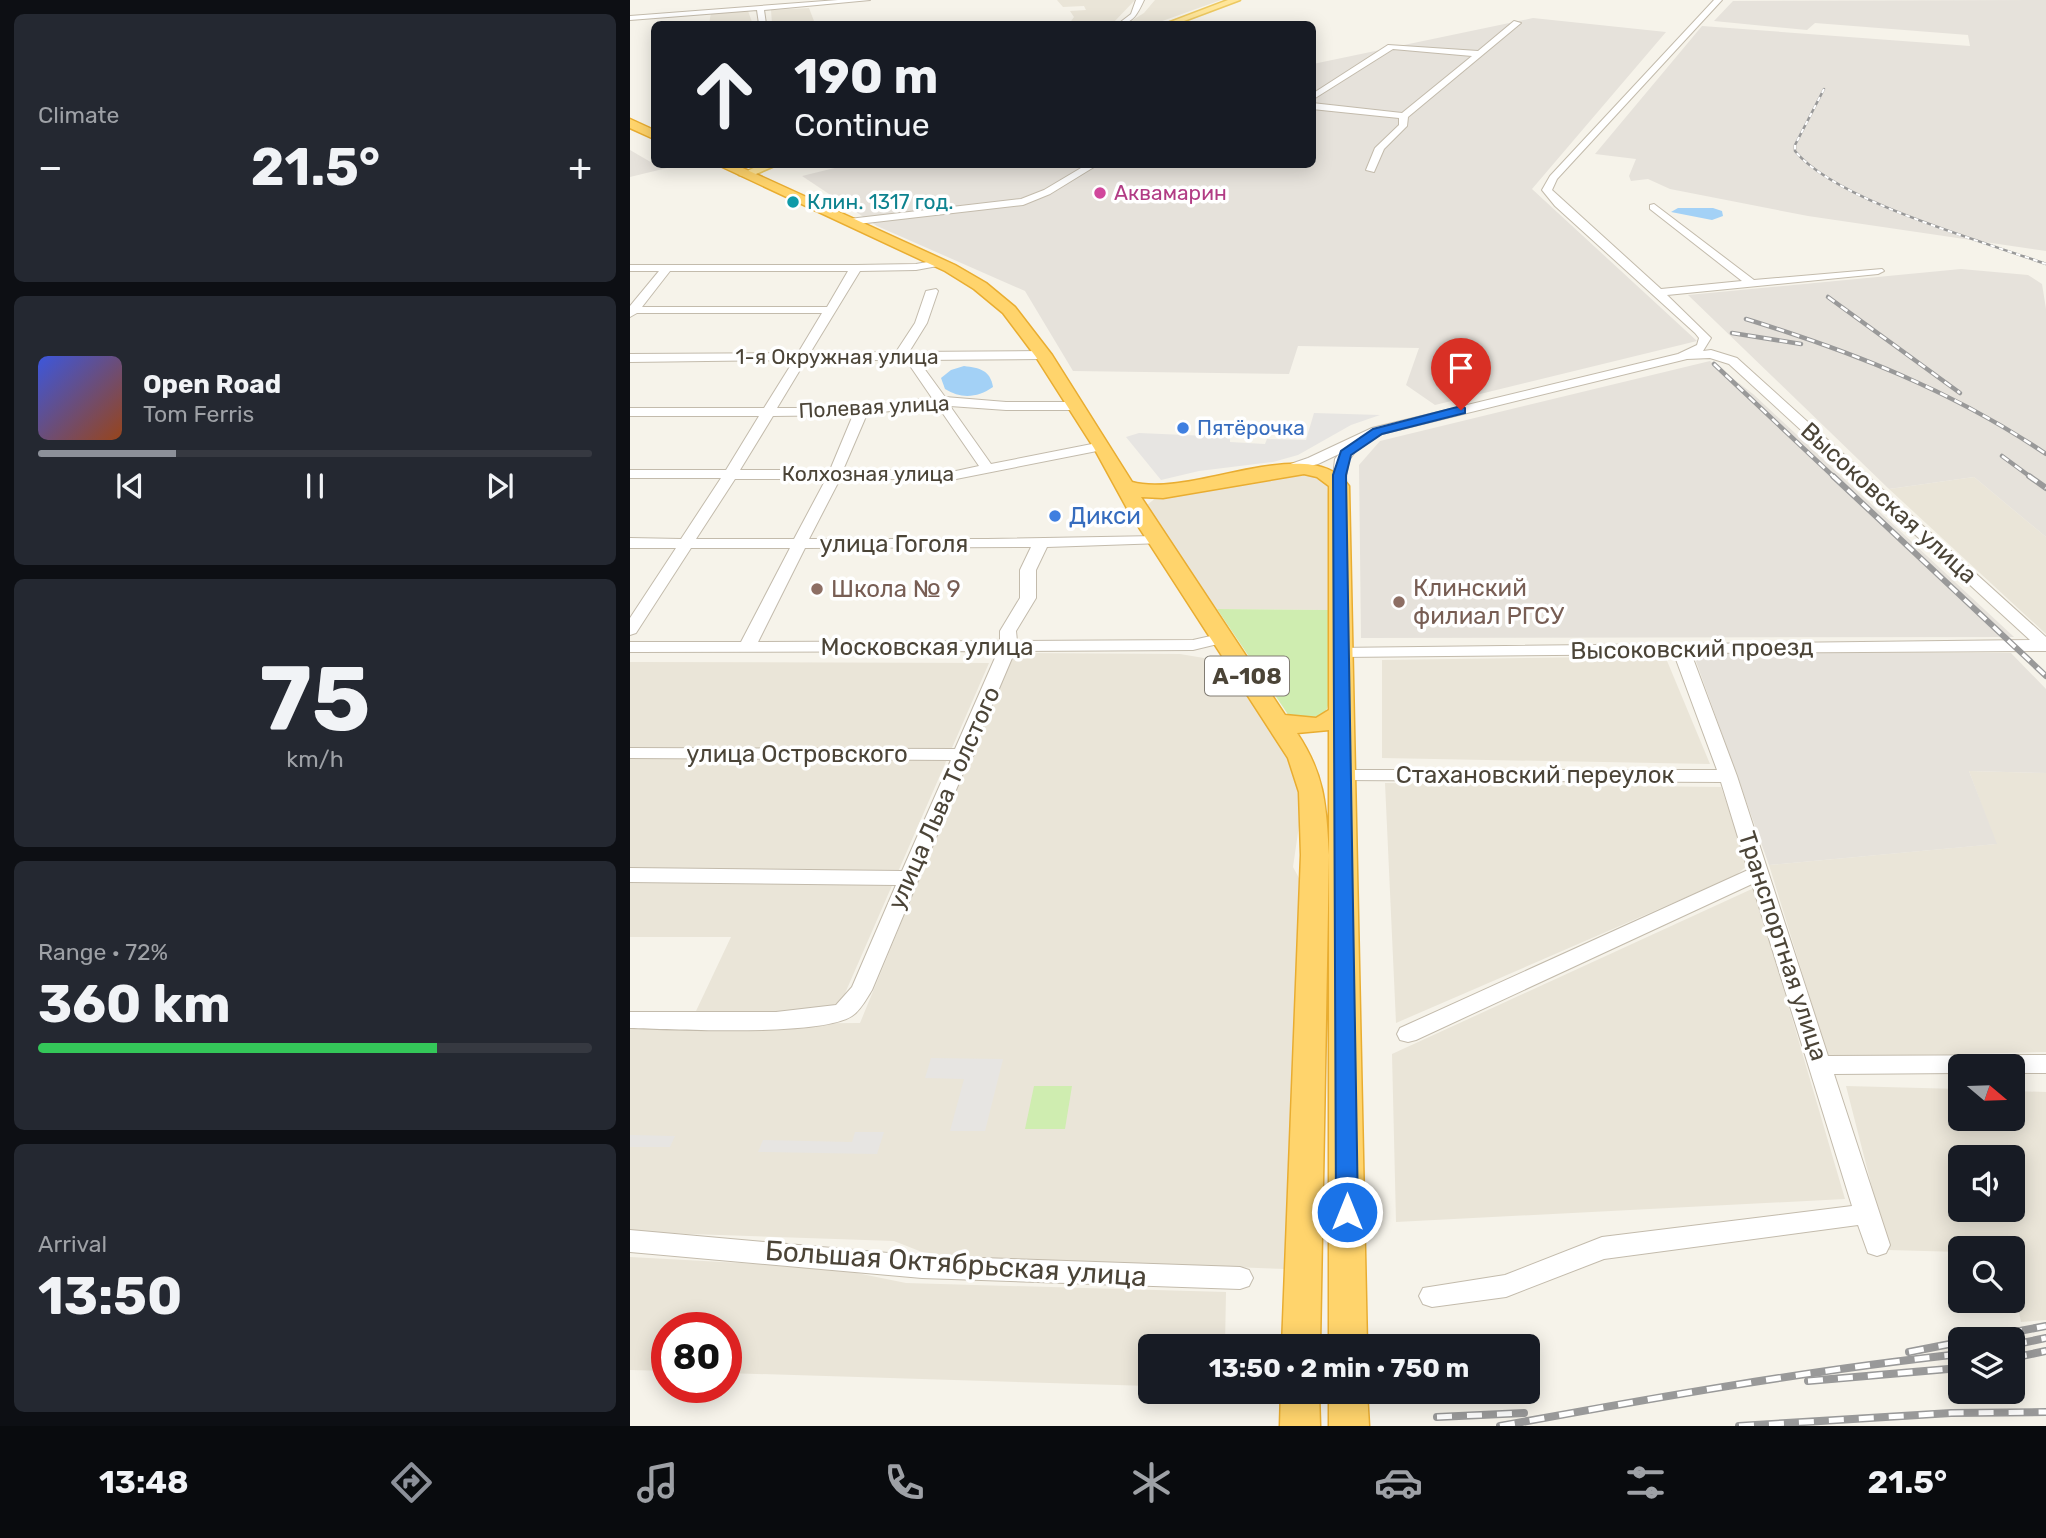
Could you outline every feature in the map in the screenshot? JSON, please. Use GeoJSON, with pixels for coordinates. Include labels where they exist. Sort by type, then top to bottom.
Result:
{"type":"FeatureCollection","features":[{"type":"Feature","properties":{"kind":"highway"},"geometry":{"type":"LineString","coordinates":[[630,123],[651,134]]}},
{"type":"Feature","properties":{"kind":"highway","name":"А-108"},"geometry":{"type":"LineString","coordinates":[[730,168],[939,263],[980,286],[1009,310],[1043,355],[1102,446],[1139,512],[1301,758],[1312,792],[1315,855],[1301,1334]]}},
{"type":"Feature","properties":{"kind":"highway"},"geometry":{"type":"LineString","coordinates":[[1125,486],[1145,492],[1163,492],[1280,470],[1319,470],[1331,475],[1339,486],[1348,1334]]}},
{"type":"Feature","properties":{"kind":"highway"},"geometry":{"type":"LineString","coordinates":[[1139,512],[1148,498],[1163,492]]}},
{"type":"Feature","properties":{"kind":"highway"},"geometry":{"type":"LineString","coordinates":[[1273,719],[1299,726],[1316,727],[1341,713]]}},
{"type":"Feature","properties":{"kind":"highway"},"geometry":{"type":"LineString","coordinates":[[1300,1404],[1300,1426]]}},
{"type":"Feature","properties":{"kind":"highway"},"geometry":{"type":"LineString","coordinates":[[1348,1404],[1349,1426]]}},
{"type":"Feature","properties":{"kind":"main road"},"geometry":{"type":"LineString","coordinates":[[1177,21],[1236,0]]}},
{"type":"Feature","properties":{"kind":"main road"},"geometry":{"type":"LineString","coordinates":[[745,175],[763,168]]}},
{"type":"Feature","properties":{"kind":"main road"},"geometry":{"type":"LineString","coordinates":[[772,187],[769,181],[778,168]]}},
{"type":"Feature","properties":{"kind":"street"},"geometry":{"type":"LineString","coordinates":[[630,18],[760,4],[866,0]]}},
{"type":"Feature","properties":{"kind":"street"},"geometry":{"type":"LineString","coordinates":[[1125,21],[1134,15],[1140,0]]}},
{"type":"Feature","properties":{"kind":"street","name":"Высоковская улица"},"geometry":{"type":"LineString","coordinates":[[1718,0],[1547,190],[1705,338],[2045,646]]}},
{"type":"Feature","properties":{"kind":"street"},"geometry":{"type":"LineString","coordinates":[[1316,106],[1404,116],[1517,23]]}},
{"type":"Feature","properties":{"kind":"street"},"geometry":{"type":"LineString","coordinates":[[1316,95],[1391,47],[1479,55]]}},
{"type":"Feature","properties":{"kind":"street"},"geometry":{"type":"LineString","coordinates":[[1462,69],[1484,64],[1479,55]]}},
{"type":"Feature","properties":{"kind":"street"},"geometry":{"type":"LineString","coordinates":[[1371,170],[1380,148],[1403,126],[1404,116]]}},
{"type":"Feature","properties":{"kind":"street"},"geometry":{"type":"LineString","coordinates":[[849,222],[1023,202],[1047,192],[1087,168]]}},
{"type":"Feature","properties":{"kind":"street"},"geometry":{"type":"LineString","coordinates":[[1654,207],[1751,283]]}},
{"type":"Feature","properties":{"kind":"street"},"geometry":{"type":"LineString","coordinates":[[630,268],[856,268],[916,267],[939,263]]}},
{"type":"Feature","properties":{"kind":"street"},"geometry":{"type":"LineString","coordinates":[[631,311],[667,268]]}},
{"type":"Feature","properties":{"kind":"street"},"geometry":{"type":"LineString","coordinates":[[630,631],[730,475],[856,268]]}},
{"type":"Feature","properties":{"kind":"street"},"geometry":{"type":"LineString","coordinates":[[1658,293],[1878,271]]}},
{"type":"Feature","properties":{"kind":"street"},"geometry":{"type":"LineString","coordinates":[[932,291],[921,323],[902,353],[910,357],[988,469]]}},
{"type":"Feature","properties":{"kind":"street"},"geometry":{"type":"LineString","coordinates":[[631,311],[831,310]]}},
{"type":"Feature","properties":{"kind":"street"},"geometry":{"type":"LineString","coordinates":[[1682,356],[1702,347],[1705,338]]}},
{"type":"Feature","properties":{"kind":"street"},"geometry":{"type":"LineString","coordinates":[[1280,470],[1313,461],[1377,431],[1682,356],[1711,354],[1733,361]]}},
{"type":"Feature","properties":{"kind":"street","name":"1-я Окружная улица"},"geometry":{"type":"LineString","coordinates":[[630,358],[1043,355]]}},
{"type":"Feature","properties":{"kind":"street","name":"Полевая улица"},"geometry":{"type":"LineString","coordinates":[[630,412],[861,411],[940,401],[1006,406],[1076,406]]}},
{"type":"Feature","properties":{"kind":"street"},"geometry":{"type":"LineString","coordinates":[[747,647],[835,474],[861,411]]}},
{"type":"Feature","properties":{"kind":"street"},"geometry":{"type":"LineString","coordinates":[[1339,486],[1345,453],[1377,431]]}},
{"type":"Feature","properties":{"kind":"street","name":"Колхозная улица"},"geometry":{"type":"LineString","coordinates":[[630,474],[956,475],[1102,446]]}},
{"type":"Feature","properties":{"kind":"street","name":"улица Гоголя"},"geometry":{"type":"LineString","coordinates":[[630,543],[800,545],[1158,540]]}},
{"type":"Feature","properties":{"kind":"street","name":"улица Льва Толстого"},"geometry":{"type":"LineString","coordinates":[[630,1020],[802,1018],[844,1011],[861,990],[965,755],[1009,646],[1008,631],[1028,598],[1028,570],[1041,542]]}},
{"type":"Feature","properties":{"kind":"street","name":"Московская улица"},"geometry":{"type":"LineString","coordinates":[[630,647],[1193,645],[1224,638]]}},
{"type":"Feature","properties":{"kind":"street","name":"Высоковский проезд"},"geometry":{"type":"LineString","coordinates":[[1340,652],[2045,646]]}},
{"type":"Feature","properties":{"kind":"street","name":"Транспортная улица"},"geometry":{"type":"LineString","coordinates":[[1681,649],[1728,776],[1877,1245]]}},
{"type":"Feature","properties":{"kind":"street","name":"улица Островского"},"geometry":{"type":"LineString","coordinates":[[630,753],[965,755]]}},
{"type":"Feature","properties":{"kind":"street","name":"Стахановский переулок"},"geometry":{"type":"LineString","coordinates":[[1341,774],[1728,776]]}},
{"type":"Feature","properties":{"kind":"street"},"geometry":{"type":"LineString","coordinates":[[1408,1034],[1759,873]]}},
{"type":"Feature","properties":{"kind":"street"},"geometry":{"type":"LineString","coordinates":[[630,875],[909,878]]}},
{"type":"Feature","properties":{"kind":"street"},"geometry":{"type":"LineString","coordinates":[[1822,1065],[2046,1064]]}},
{"type":"Feature","properties":{"kind":"street"},"geometry":{"type":"LineString","coordinates":[[1432,1296],[1506,1286],[1602,1248],[1867,1214]]}},
{"type":"Feature","properties":{"kind":"street","name":"Большая Октябрьская улица"},"geometry":{"type":"LineString","coordinates":[[630,1241],[922,1267],[1240,1278]]}},
{"type":"Feature","properties":{"kind":"shaded area"},"geometry":{"type":"Polygon","coordinates":[[[1057,0],[1135,0],[1115,21],[1071,21],[1074,17],[1070,11],[1086,10],[1084,6],[1063,7],[1057,0]]]}},
{"type":"Feature","properties":{"kind":"shaded area"},"geometry":{"type":"Polygon","coordinates":[[[1155,0],[1221,0],[1162,21],[1131,21],[1144,13],[1155,0]]]}},
{"type":"Feature","properties":{"kind":"shaded area"},"geometry":{"type":"Polygon","coordinates":[[[2046,0],[2046,251],[1808,216],[1670,189],[1648,179],[1631,181],[1629,176],[1636,159],[1595,154],[1702,26],[1970,46],[1968,35],[1815,23],[1807,30],[1714,21],[1733,1],[2046,0]]]}},
{"type":"Feature","properties":{"kind":"shaded area"},"geometry":{"type":"Polygon","coordinates":[[[809,8],[814,21],[772,21],[771,10],[809,8]]]}},
{"type":"Feature","properties":{"kind":"shaded area"},"geometry":{"type":"Polygon","coordinates":[[[748,11],[752,21],[710,21],[711,13],[748,11]]]}},
{"type":"Feature","properties":{"kind":"shaded area"},"geometry":{"type":"Polygon","coordinates":[[[1533,18],[1666,32],[1532,189],[1697,341],[1435,405],[1406,385],[1419,348],[1298,346],[1289,374],[1073,371],[1025,291],[877,226],[802,176],[835,168],[1316,168],[1316,63],[1533,18]]]}},
{"type":"Feature","properties":{"kind":"shaded area"},"geometry":{"type":"Polygon","coordinates":[[[630,150],[651,162],[651,168],[667,168],[630,177],[630,150]]]}},
{"type":"Feature","properties":{"kind":"shaded area"},"geometry":{"type":"Polygon","coordinates":[[[1961,269],[2028,275],[2042,284],[2046,309],[2046,537],[1974,477],[1889,489],[1688,295],[1961,269]]]}},
{"type":"Feature","properties":{"kind":"shaded area"},"geometry":{"type":"Polygon","coordinates":[[[1710,361],[1753,394],[2014,637],[1361,638],[1359,465],[1380,441],[1710,361]]]}},
{"type":"Feature","properties":{"kind":"shaded area"},"geometry":{"type":"Polygon","coordinates":[[[1314,413],[1380,415],[1351,425],[1298,455],[1273,462],[1199,471],[1161,480],[1126,437],[1139,433],[1230,437],[1230,442],[1265,444],[1267,439],[1306,440],[1314,413]]]}},
{"type":"Feature","properties":{"kind":"shaded area"},"geometry":{"type":"Polygon","coordinates":[[[1274,474],[1316,474],[1327,483],[1331,532],[1329,610],[1217,609],[1145,512],[1147,505],[1157,497],[1274,474]]]}},
{"type":"Feature","properties":{"kind":"shaded area"},"geometry":{"type":"Polygon","coordinates":[[[1974,477],[2046,537],[2046,634],[1889,489],[1974,477]]]}},
{"type":"Feature","properties":{"kind":"shaded area"},"geometry":{"type":"Polygon","coordinates":[[[1693,653],[2011,653],[2046,689],[2046,773],[1969,771],[1997,844],[1769,865],[1693,653]]]}},
{"type":"Feature","properties":{"kind":"shaded area"},"geometry":{"type":"Polygon","coordinates":[[[1012,654],[1180,654],[1228,662],[1287,750],[1300,778],[1302,805],[1293,867],[1300,880],[1286,1269],[932,1256],[894,1241],[630,1232],[630,1025],[860,1023],[1012,654]]]}},
{"type":"Feature","properties":{"kind":"shaded area"},"geometry":{"type":"Polygon","coordinates":[[[1665,656],[1710,764],[1382,758],[1382,660],[1665,656]]]}},
{"type":"Feature","properties":{"kind":"shaded area"},"geometry":{"type":"Polygon","coordinates":[[[630,662],[989,663],[836,1014],[696,1011],[731,937],[630,937],[630,662]]]}},
{"type":"Feature","properties":{"kind":"shaded area"},"geometry":{"type":"Polygon","coordinates":[[[1969,771],[2046,773],[2046,1052],[1828,1057],[1769,865],[1996,844],[1969,771]]]}},
{"type":"Feature","properties":{"kind":"shaded area"},"geometry":{"type":"Polygon","coordinates":[[[1385,783],[1721,787],[1748,865],[1735,876],[1396,1023],[1385,783]]]}},
{"type":"Feature","properties":{"kind":"shaded area"},"geometry":{"type":"Polygon","coordinates":[[[1754,888],[1845,1199],[1396,1222],[1392,1054],[1754,888]]]}},
{"type":"Feature","properties":{"kind":"shaded area"},"geometry":{"type":"Polygon","coordinates":[[[931,1058],[1003,1059],[985,1131],[950,1131],[964,1079],[925,1078],[931,1058]]]}},
{"type":"Feature","properties":{"kind":"shaded area"},"geometry":{"type":"Polygon","coordinates":[[[1846,1086],[1948,1089],[1948,1131],[2025,1131],[2025,1091],[2046,1092],[2046,1320],[2021,1322],[2019,1313],[2025,1313],[2025,1236],[1948,1236],[1948,1252],[1888,1250],[1846,1086]]]}},
{"type":"Feature","properties":{"kind":"shaded area"},"geometry":{"type":"Polygon","coordinates":[[[855,1132],[884,1132],[877,1154],[758,1152],[763,1140],[852,1142],[855,1132]]]}},
{"type":"Feature","properties":{"kind":"shaded area"},"geometry":{"type":"Polygon","coordinates":[[[630,1135],[675,1136],[670,1147],[630,1147],[630,1135]]]}},
{"type":"Feature","properties":{"kind":"shaded area"},"geometry":{"type":"Polygon","coordinates":[[[630,1257],[832,1268],[906,1283],[1226,1292],[1225,1334],[1138,1334],[1138,1386],[742,1373],[742,1312],[651,1312],[651,1371],[630,1370],[630,1257]]]}},
{"type":"Feature","properties":{"kind":"green space"},"geometry":{"type":"Polygon","coordinates":[[[1217,609],[1329,610],[1329,700],[1324,713],[1309,719],[1289,716],[1217,609]]]}},
{"type":"Feature","properties":{"kind":"green space"},"geometry":{"type":"Polygon","coordinates":[[[1034,1086],[1072,1086],[1065,1129],[1025,1129],[1034,1086]]]}},
{"type":"Feature","properties":{"kind":"water"},"geometry":{"type":"Polygon","coordinates":[[[1678,208],[1713,208],[1722,211],[1723,216],[1712,220],[1671,212],[1678,208]]]}},
{"type":"Feature","properties":{"kind":"water"},"geometry":{"type":"Polygon","coordinates":[[[964,366],[987,373],[993,387],[969,396],[945,389],[941,378],[951,370],[964,366]]]}},
{"type":"Feature","properties":{"kind":"railway"},"geometry":{"type":"LineString","coordinates":[[1824,89],[1795,145],[1795,151],[1815,169],[1843,187],[1912,218],[2046,264]]}},
{"type":"Feature","properties":{"kind":"railway"},"geometry":{"type":"LineString","coordinates":[[1828,297],[1960,393]]}},
{"type":"Feature","properties":{"kind":"railway"},"geometry":{"type":"LineString","coordinates":[[1746,319],[1825,345],[1901,375],[1975,411],[2046,454]]}},
{"type":"Feature","properties":{"kind":"railway"},"geometry":{"type":"LineString","coordinates":[[1732,333],[1801,344]]}},
{"type":"Feature","properties":{"kind":"railway"},"geometry":{"type":"LineString","coordinates":[[1714,364],[1835,478]]}},
{"type":"Feature","properties":{"kind":"railway"},"geometry":{"type":"LineString","coordinates":[[2002,456],[2032,478]]}},
{"type":"Feature","properties":{"kind":"railway"},"geometry":{"type":"LineString","coordinates":[[1833,476],[2046,676]]}},
{"type":"Feature","properties":{"kind":"railway"},"geometry":{"type":"LineString","coordinates":[[2029,476],[2046,488]]}},
{"type":"Feature","properties":{"kind":"railway"},"geometry":{"type":"LineString","coordinates":[[2025,1330],[2046,1326]]}},
{"type":"Feature","properties":{"kind":"railway"},"geometry":{"type":"LineString","coordinates":[[2025,1342],[2046,1338]]}},
{"type":"Feature","properties":{"kind":"railway"},"geometry":{"type":"LineString","coordinates":[[1909,1352],[1948,1344]]}},
{"type":"Feature","properties":{"kind":"railway"},"geometry":{"type":"LineString","coordinates":[[2025,1355],[2046,1351]]}},
{"type":"Feature","properties":{"kind":"railway"},"geometry":{"type":"LineString","coordinates":[[1500,1426],[1672,1395],[1948,1355]]}},
{"type":"Feature","properties":{"kind":"railway"},"geometry":{"type":"LineString","coordinates":[[1808,1381],[1948,1369]]}},
{"type":"Feature","properties":{"kind":"railway"},"geometry":{"type":"LineString","coordinates":[[1739,1426],[1951,1413],[2046,1412]]}},
{"type":"Feature","properties":{"kind":"railway"},"geometry":{"type":"LineString","coordinates":[[1437,1417],[1524,1413]]}},
{"type":"Feature","properties":{"kind":"place","name":"Аквамарин"},"geometry":{"type":"Point","coordinates":[1100,193]}},
{"type":"Feature","properties":{"kind":"place","name":"Клин. 1317 год."},"geometry":{"type":"Point","coordinates":[793,202]}},
{"type":"Feature","properties":{"kind":"place","name":"Пятёрочка"},"geometry":{"type":"Point","coordinates":[1183,428]}},
{"type":"Feature","properties":{"kind":"place","name":"Дикси"},"geometry":{"type":"Point","coordinates":[1055,516]}},
{"type":"Feature","properties":{"kind":"place","name":"Школа № 9"},"geometry":{"type":"Point","coordinates":[817,589]}},
{"type":"Feature","properties":{"kind":"place","name":"Клинский филиал РГСУ"},"geometry":{"type":"Point","coordinates":[1399,602]}},
{"type":"Feature","properties":{"kind":"route"},"geometry":{"type":"LineString","coordinates":[[1347,1212],[1339,475],[1345,453],[1377,431],[1461,410]]}}]}
